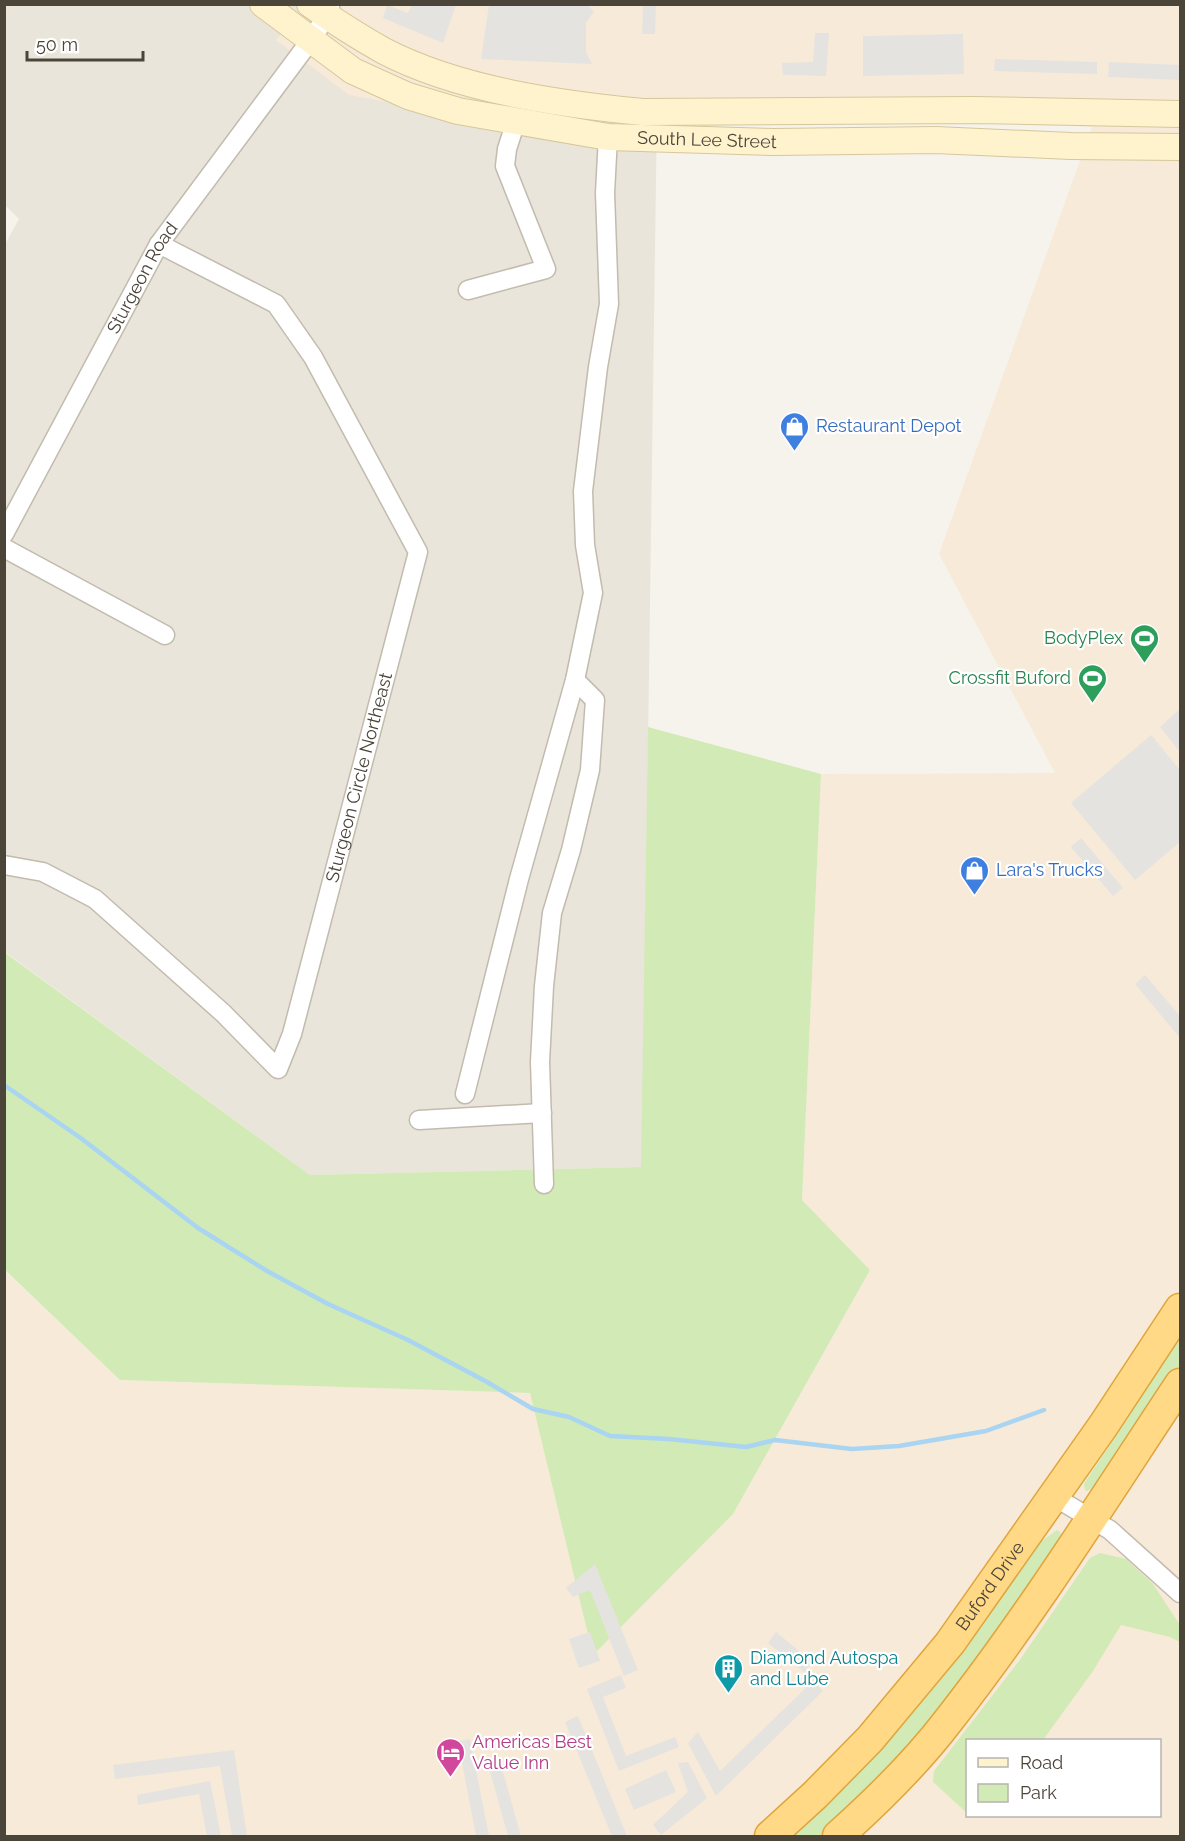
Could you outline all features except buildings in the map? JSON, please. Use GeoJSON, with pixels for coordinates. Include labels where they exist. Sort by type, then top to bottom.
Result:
{"type":"FeatureCollection","features":[{"type":"Feature","properties":{"kind":"highway","name":"Buford Drive"},"geometry":{"type":"LineString","coordinates":[[770,1836],[815,1795],[870,1739],[950,1643],[1103,1426],[1180,1309]]}},
{"type":"Feature","properties":{"kind":"highway"},"geometry":{"type":"LineString","coordinates":[[838,1836],[901,1775],[947,1723],[1040,1594],[1180,1384]]}},
{"type":"Feature","properties":{"kind":"main road","name":"South Lee Street"},"geometry":{"type":"LineString","coordinates":[[263,4],[353,71],[408,96],[458,111],[608,137],[774,142],[936,140],[1071,146],[1180,147]]}},
{"type":"Feature","properties":{"kind":"main road","name":"South Lee Street"},"geometry":{"type":"LineString","coordinates":[[323,8],[386,52],[445,76],[492,90],[613,109],[643,112],[974,110],[1180,114]]}},
{"type":"Feature","properties":{"kind":"street","name":"Sturgeon Road"},"geometry":{"type":"LineString","coordinates":[[4,534],[159,244],[310,41],[323,8]]}},
{"type":"Feature","properties":{"kind":"street"},"geometry":{"type":"LineString","coordinates":[[468,290],[546,268],[505,166],[507,149],[516,121]]}},
{"type":"Feature","properties":{"kind":"street"},"geometry":{"type":"LineString","coordinates":[[465,1094],[519,879],[575,680],[593,593],[585,545],[583,491],[598,367],[609,304],[604,193],[608,137]]}},
{"type":"Feature","properties":{"kind":"street","name":"Sturgeon Circle Northeast"},"geometry":{"type":"LineString","coordinates":[[4,865],[43,872],[95,899],[223,1013],[278,1069],[292,1034],[418,552],[313,357],[276,304],[159,244]]}},
{"type":"Feature","properties":{"kind":"street"},"geometry":{"type":"LineString","coordinates":[[4,548],[165,634]]}},
{"type":"Feature","properties":{"kind":"street"},"geometry":{"type":"LineString","coordinates":[[544,1184],[540,1062],[544,986],[552,913],[571,850],[590,770],[595,700],[575,680]]}},
{"type":"Feature","properties":{"kind":"street"},"geometry":{"type":"LineString","coordinates":[[419,1120],[542,1113]]}},
{"type":"Feature","properties":{"kind":"street"},"geometry":{"type":"LineString","coordinates":[[1053,1496],[1110,1530],[1180,1593]]}},
{"type":"Feature","properties":{"kind":"shaded area"},"geometry":{"type":"Polygon","coordinates":[[[307,4],[1180,5],[1180,1836],[5,1836],[4,1270],[120,1380],[530,1393],[593,1654],[733,1514],[870,1270],[802,1200],[821,774],[1055,773],[939,554],[1092,127],[658,109],[497,122],[349,95],[276,40],[307,4]]]}},
{"type":"Feature","properties":{"kind":"shaded area"},"geometry":{"type":"Polygon","coordinates":[[[5,5],[307,5],[657,109],[642,1167],[310,1175],[5,952],[4,246],[19,219],[5,205],[5,5]]]}},
{"type":"Feature","properties":{"kind":"shaded area"},"geometry":{"type":"Polygon","coordinates":[[[387,5],[408,13],[412,5],[456,5],[443,43],[383,18],[387,5]]]}},
{"type":"Feature","properties":{"kind":"shaded area"},"geometry":{"type":"Polygon","coordinates":[[[489,5],[588,5],[594,12],[586,23],[586,52],[592,64],[481,59],[489,5]]]}},
{"type":"Feature","properties":{"kind":"shaded area"},"geometry":{"type":"Polygon","coordinates":[[[643,5],[656,5],[655,34],[642,34],[643,5]]]}},
{"type":"Feature","properties":{"kind":"shaded area"},"geometry":{"type":"Polygon","coordinates":[[[815,33],[829,33],[826,76],[783,75],[782,63],[813,62],[815,33]]]}},
{"type":"Feature","properties":{"kind":"shaded area"},"geometry":{"type":"Polygon","coordinates":[[[963,34],[964,74],[863,76],[863,36],[963,34]]]}},
{"type":"Feature","properties":{"kind":"shaded area"},"geometry":{"type":"Polygon","coordinates":[[[995,59],[1097,62],[1097,74],[994,71],[995,59]]]}},
{"type":"Feature","properties":{"kind":"shaded area"},"geometry":{"type":"Polygon","coordinates":[[[1109,62],[1180,65],[1180,80],[1108,77],[1109,62]]]}},
{"type":"Feature","properties":{"kind":"shaded area"},"geometry":{"type":"Polygon","coordinates":[[[1180,709],[1180,752],[1160,727],[1180,709]]]}},
{"type":"Feature","properties":{"kind":"shaded area"},"geometry":{"type":"Polygon","coordinates":[[[1151,735],[1180,770],[1180,842],[1135,880],[1071,803],[1151,735]]]}},
{"type":"Feature","properties":{"kind":"shaded area"},"geometry":{"type":"Polygon","coordinates":[[[1081,838],[1123,888],[1113,896],[1071,847],[1081,838]]]}},
{"type":"Feature","properties":{"kind":"shaded area"},"geometry":{"type":"Polygon","coordinates":[[[1145,975],[1180,1016],[1180,1038],[1135,984],[1145,975]]]}},
{"type":"Feature","properties":{"kind":"shaded area"},"geometry":{"type":"Polygon","coordinates":[[[595,1564],[638,1670],[624,1676],[590,1590],[573,1597],[566,1588],[595,1564]]]}},
{"type":"Feature","properties":{"kind":"shaded area"},"geometry":{"type":"Polygon","coordinates":[[[590,1632],[600,1661],[579,1668],[569,1639],[590,1632]]]}},
{"type":"Feature","properties":{"kind":"shaded area"},"geometry":{"type":"Polygon","coordinates":[[[776,1632],[812,1662],[804,1672],[768,1643],[776,1632]]]}},
{"type":"Feature","properties":{"kind":"shaded area"},"geometry":{"type":"Polygon","coordinates":[[[621,1675],[626,1688],[603,1697],[626,1756],[675,1737],[679,1747],[619,1771],[587,1689],[621,1675]]]}},
{"type":"Feature","properties":{"kind":"shaded area"},"geometry":{"type":"Polygon","coordinates":[[[813,1681],[823,1691],[716,1796],[688,1743],[698,1732],[720,1771],[813,1681]]]}},
{"type":"Feature","properties":{"kind":"shaded area"},"geometry":{"type":"Polygon","coordinates":[[[578,1716],[627,1836],[612,1836],[565,1722],[578,1716]]]}},
{"type":"Feature","properties":{"kind":"shaded area"},"geometry":{"type":"Polygon","coordinates":[[[470,1739],[489,1836],[476,1836],[458,1741],[470,1739]]]}},
{"type":"Feature","properties":{"kind":"shaded area"},"geometry":{"type":"Polygon","coordinates":[[[234,1750],[247,1836],[232,1836],[220,1766],[115,1779],[113,1765],[234,1750]]]}},
{"type":"Feature","properties":{"kind":"shaded area"},"geometry":{"type":"Polygon","coordinates":[[[688,1762],[707,1798],[661,1835],[653,1825],[688,1792],[678,1763],[688,1762]]]}},
{"type":"Feature","properties":{"kind":"shaded area"},"geometry":{"type":"Polygon","coordinates":[[[501,1765],[521,1836],[508,1836],[489,1768],[501,1765]]]}},
{"type":"Feature","properties":{"kind":"shaded area"},"geometry":{"type":"Polygon","coordinates":[[[666,1770],[676,1792],[634,1810],[625,1789],[666,1770]]]}},
{"type":"Feature","properties":{"kind":"shaded area"},"geometry":{"type":"Polygon","coordinates":[[[210,1781],[221,1836],[207,1836],[199,1794],[138,1805],[137,1795],[210,1781]]]}},
{"type":"Feature","properties":{"kind":"green space"},"geometry":{"type":"Polygon","coordinates":[[[648,727],[821,774],[802,1200],[870,1270],[733,1514],[593,1655],[530,1393],[120,1380],[5,1270],[4,952],[310,1175],[641,1167],[648,727]]]}},
{"type":"Feature","properties":{"kind":"green space"},"geometry":{"type":"Polygon","coordinates":[[[1180,1327],[1180,1369],[1105,1482],[1085,1490],[1084,1484],[1149,1384],[1180,1327]]]}},
{"type":"Feature","properties":{"kind":"green space"},"geometry":{"type":"Polygon","coordinates":[[[1057,1530],[1061,1533],[1056,1555],[975,1673],[828,1836],[793,1836],[852,1780],[901,1727],[959,1658],[1035,1546],[1057,1530]]]}},
{"type":"Feature","properties":{"kind":"green space"},"geometry":{"type":"Polygon","coordinates":[[[1100,1553],[1126,1559],[1153,1584],[1180,1625],[1180,1642],[1170,1637],[1121,1625],[1093,1671],[1044,1739],[966,1739],[966,1812],[933,1782],[934,1771],[1019,1661],[1090,1558],[1100,1553]]]}},
{"type":"Feature","properties":{"kind":"waterway"},"geometry":{"type":"LineString","coordinates":[[4,1085],[82,1139],[198,1228],[267,1271],[328,1304],[408,1340],[533,1409],[569,1417],[610,1436],[746,1447],[775,1440],[852,1449],[899,1446],[986,1431],[1044,1410]]}},
{"type":"Feature","properties":{"kind":"place","name":"Restaurant Depot"},"geometry":{"type":"Point","coordinates":[795,452]}},
{"type":"Feature","properties":{"kind":"place","name":"BodyPlex"},"geometry":{"type":"Point","coordinates":[1144,664]}},
{"type":"Feature","properties":{"kind":"place","name":"Crossfit Buford"},"geometry":{"type":"Point","coordinates":[1092,704]}},
{"type":"Feature","properties":{"kind":"place","name":"Lara's Trucks"},"geometry":{"type":"Point","coordinates":[975,896]}},
{"type":"Feature","properties":{"kind":"place","name":"Diamond Autospa and Lube"},"geometry":{"type":"Point","coordinates":[729,1694]}},
{"type":"Feature","properties":{"kind":"place","name":"Americas Best Value Inn"},"geometry":{"type":"Point","coordinates":[451,1778]}}]}
